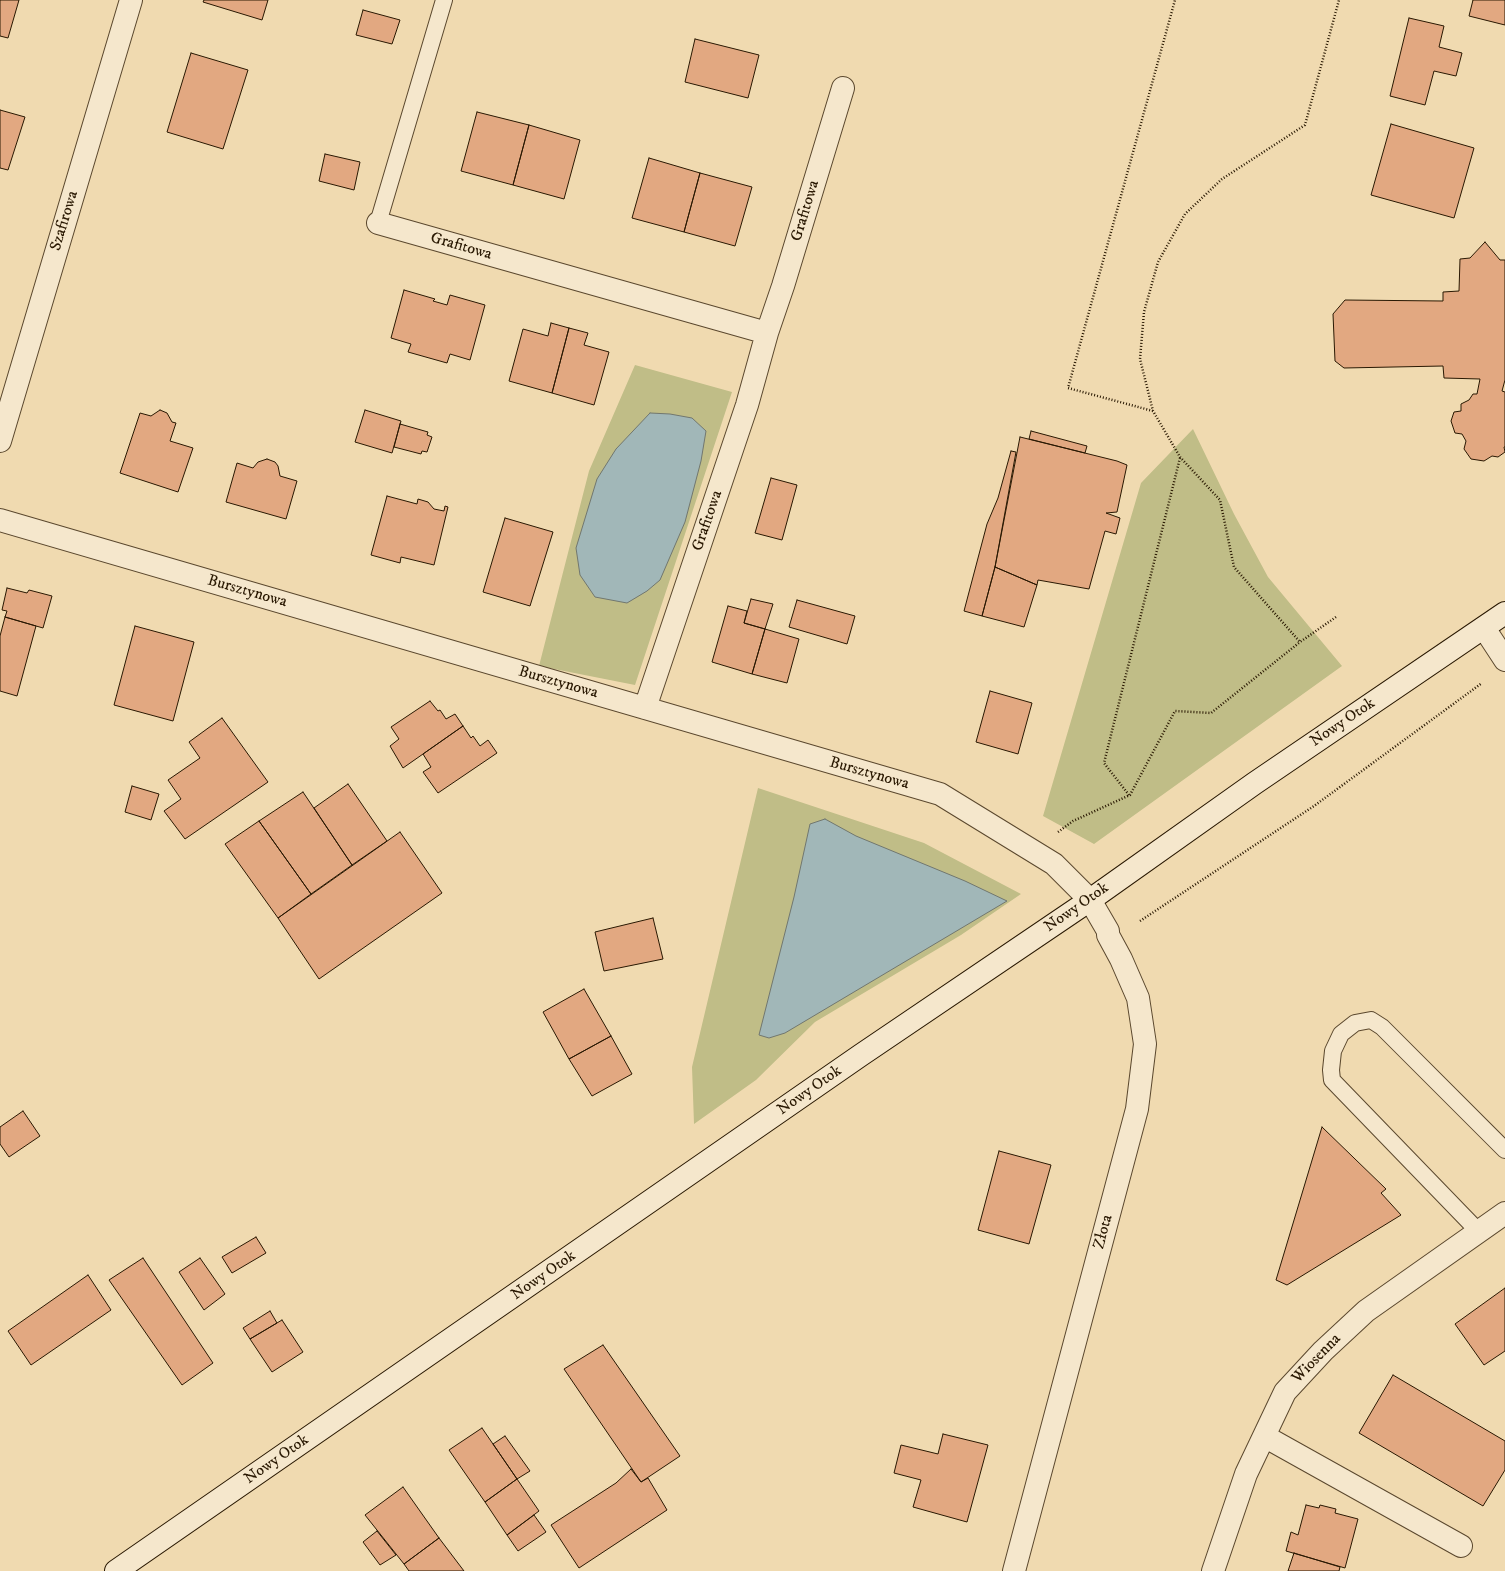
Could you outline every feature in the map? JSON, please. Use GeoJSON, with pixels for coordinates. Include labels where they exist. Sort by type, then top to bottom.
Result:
{"type":"FeatureCollection","features":[{"type":"Feature","properties":{"kind":"street","name":"Szafirowa"},"geometry":{"type":"LineString","coordinates":[[0,441],[131,0]]}},
{"type":"Feature","properties":{"kind":"street","name":"Grafitowa"},"geometry":{"type":"LineString","coordinates":[[645,708],[747,405],[843,88]]}},
{"type":"Feature","properties":{"kind":"street","name":"Grafitowa"},"geometry":{"type":"LineString","coordinates":[[378,223],[768,333]]}},
{"type":"Feature","properties":{"kind":"street","name":"Bursztynowa"},"geometry":{"type":"LineString","coordinates":[[0,520],[940,794],[1054,864],[1090,900]]}},
{"type":"Feature","properties":{"kind":"street","name":"Nowy Otok"},"geometry":{"type":"LineString","coordinates":[[116,1571],[862,1055],[1090,900],[1255,783],[1505,613]]}},
{"type":"Feature","properties":{"kind":"street"},"geometry":{"type":"LineString","coordinates":[[1484,628],[1505,660]]}},
{"type":"Feature","properties":{"kind":"street","name":"Złota"},"geometry":{"type":"LineString","coordinates":[[1014,1571],[1137,1109],[1145,1044],[1138,998],[1108,935],[1108,931],[1090,900]]}},
{"type":"Feature","properties":{"kind":"street","name":"Wiosenna"},"geometry":{"type":"LineString","coordinates":[[1213,1571],[1246,1474],[1285,1392],[1323,1351],[1366,1311],[1505,1213]]}},
{"type":"Feature","properties":{"kind":"street"},"geometry":{"type":"LineString","coordinates":[[1264,1436],[1461,1546]]}},
{"type":"Feature","properties":{"kind":"lane","name":"Grafitowa"},"geometry":{"type":"LineString","coordinates":[[378,223],[444,0]]}},
{"type":"Feature","properties":{"kind":"lane"},"geometry":{"type":"LineString","coordinates":[[1479,1232],[1332,1080],[1331,1070],[1334,1051],[1341,1034],[1355,1023],[1371,1020],[1382,1027],[1505,1150]]}},
{"type":"Feature","properties":{"kind":"path"},"geometry":{"type":"LineString","coordinates":[[1153,411],[1068,388],[1175,0]]}},
{"type":"Feature","properties":{"kind":"path"},"geometry":{"type":"LineString","coordinates":[[1300,642],[1234,567],[1220,500],[1180,457],[1153,411],[1140,359],[1144,312],[1158,262],[1185,214],[1216,184],[1305,125],[1339,0]]}},
{"type":"Feature","properties":{"kind":"path"},"geometry":{"type":"LineString","coordinates":[[1130,795],[1104,763],[1180,457]]}},
{"type":"Feature","properties":{"kind":"path"},"geometry":{"type":"LineString","coordinates":[[1032,851],[1073,822],[1130,795],[1175,711],[1211,713],[1300,642],[1336,617]]}},
{"type":"Feature","properties":{"kind":"path"},"geometry":{"type":"LineString","coordinates":[[1140,921],[1314,806],[1482,684]]}},
{"type":"Feature","properties":{"kind":"shaded area"},"geometry":{"type":"Polygon","coordinates":[[[635,365],[732,392],[635,685],[539,666],[589,471],[635,365]]]}},
{"type":"Feature","properties":{"kind":"shaded area"},"geometry":{"type":"Polygon","coordinates":[[[650,413],[670,414],[692,418],[706,431],[701,461],[685,522],[660,580],[647,591],[627,603],[595,597],[580,575],[576,548],[597,479],[616,449],[650,413]]]}},
{"type":"Feature","properties":{"kind":"shaded area"},"geometry":{"type":"Polygon","coordinates":[[[1193,429],[1234,514],[1268,577],[1342,666],[1094,844],[1043,816],[1141,483],[1193,429]]]}},
{"type":"Feature","properties":{"kind":"shaded area"},"geometry":{"type":"Polygon","coordinates":[[[758,788],[924,843],[1021,894],[961,935],[815,1022],[756,1080],[694,1124],[692,1067],[758,788]]]}},
{"type":"Feature","properties":{"kind":"shaded area"},"geometry":{"type":"Polygon","coordinates":[[[825,819],[856,836],[965,881],[1007,901],[785,1033],[769,1038],[759,1035],[794,897],[810,824],[825,819]]]}},
{"type":"Feature","properties":{"kind":"building"},"geometry":{"type":"Polygon","coordinates":[[[0,0],[19,0],[8,38],[0,36],[0,0]]]}},
{"type":"Feature","properties":{"kind":"building"},"geometry":{"type":"Polygon","coordinates":[[[204,0],[268,0],[262,20],[203,2],[204,0]]]}},
{"type":"Feature","properties":{"kind":"building"},"geometry":{"type":"Polygon","coordinates":[[[1473,0],[1505,0],[1505,25],[1469,16],[1473,0]]]}},
{"type":"Feature","properties":{"kind":"building"},"geometry":{"type":"Polygon","coordinates":[[[363,10],[400,20],[392,44],[356,35],[363,10]]]}},
{"type":"Feature","properties":{"kind":"building"},"geometry":{"type":"Polygon","coordinates":[[[1409,18],[1444,26],[1439,47],[1462,53],[1456,76],[1434,71],[1425,105],[1390,96],[1409,18]]]}},
{"type":"Feature","properties":{"kind":"building"},"geometry":{"type":"Polygon","coordinates":[[[695,39],[759,55],[748,98],[685,82],[695,39]]]}},
{"type":"Feature","properties":{"kind":"building"},"geometry":{"type":"Polygon","coordinates":[[[191,53],[248,70],[223,149],[167,132],[191,53]]]}},
{"type":"Feature","properties":{"kind":"building"},"geometry":{"type":"Polygon","coordinates":[[[0,110],[25,117],[8,170],[0,168],[0,110]]]}},
{"type":"Feature","properties":{"kind":"building"},"geometry":{"type":"Polygon","coordinates":[[[477,112],[529,125],[513,185],[461,171],[477,112]]]}},
{"type":"Feature","properties":{"kind":"building"},"geometry":{"type":"Polygon","coordinates":[[[1391,124],[1474,148],[1454,218],[1371,195],[1391,124]]]}},
{"type":"Feature","properties":{"kind":"building"},"geometry":{"type":"Polygon","coordinates":[[[529,125],[580,140],[564,199],[513,185],[529,125]]]}},
{"type":"Feature","properties":{"kind":"building"},"geometry":{"type":"Polygon","coordinates":[[[325,154],[360,162],[354,190],[319,181],[325,154]]]}},
{"type":"Feature","properties":{"kind":"building"},"geometry":{"type":"Polygon","coordinates":[[[649,158],[700,173],[684,232],[632,218],[649,158]]]}},
{"type":"Feature","properties":{"kind":"building"},"geometry":{"type":"Polygon","coordinates":[[[700,173],[752,187],[735,246],[684,232],[700,173]]]}},
{"type":"Feature","properties":{"kind":"building"},"geometry":{"type":"Polygon","coordinates":[[[1485,242],[1500,260],[1505,260],[1505,380],[1502,391],[1505,392],[1505,452],[1498,457],[1492,456],[1484,461],[1471,459],[1464,449],[1466,441],[1462,434],[1455,433],[1451,421],[1454,412],[1461,411],[1461,404],[1469,400],[1473,394],[1477,394],[1480,379],[1444,378],[1443,366],[1344,368],[1335,361],[1333,314],[1345,300],[1443,301],[1443,292],[1459,291],[1460,259],[1470,258],[1485,242]]]}},
{"type":"Feature","properties":{"kind":"building"},"geometry":{"type":"Polygon","coordinates":[[[404,290],[435,299],[433,301],[447,305],[450,295],[485,305],[470,360],[450,354],[447,363],[408,352],[411,344],[391,338],[404,290]]]}},
{"type":"Feature","properties":{"kind":"building"},"geometry":{"type":"Polygon","coordinates":[[[551,323],[569,328],[552,393],[509,381],[523,329],[548,336],[551,323]]]}},
{"type":"Feature","properties":{"kind":"building"},"geometry":{"type":"Polygon","coordinates":[[[569,328],[588,333],[584,345],[609,352],[594,405],[552,393],[569,328]]]}},
{"type":"Feature","properties":{"kind":"building"},"geometry":{"type":"Polygon","coordinates":[[[160,410],[167,413],[172,422],[176,423],[170,441],[193,448],[178,492],[120,473],[140,413],[151,416],[160,410]]]}},
{"type":"Feature","properties":{"kind":"building"},"geometry":{"type":"Polygon","coordinates":[[[365,410],[401,421],[392,453],[355,442],[365,410]]]}},
{"type":"Feature","properties":{"kind":"building"},"geometry":{"type":"Polygon","coordinates":[[[400,424],[428,432],[427,435],[432,437],[427,452],[422,451],[421,454],[394,447],[400,424]]]}},
{"type":"Feature","properties":{"kind":"building"},"geometry":{"type":"Polygon","coordinates":[[[1031,431],[1087,446],[1085,453],[1029,439],[1031,431]]]}},
{"type":"Feature","properties":{"kind":"building"},"geometry":{"type":"Polygon","coordinates":[[[1020,437],[1117,461],[1127,465],[1117,512],[1106,513],[1120,518],[1116,534],[1105,531],[1089,589],[1038,580],[1037,585],[995,567],[1020,437]]]}},
{"type":"Feature","properties":{"kind":"building"},"geometry":{"type":"Polygon","coordinates":[[[1011,451],[1016,452],[995,567],[982,616],[964,611],[987,524],[998,498],[1011,451]]]}},
{"type":"Feature","properties":{"kind":"building"},"geometry":{"type":"Polygon","coordinates":[[[267,459],[275,462],[278,466],[280,476],[297,481],[286,519],[226,502],[237,463],[253,468],[258,462],[267,459]]]}},
{"type":"Feature","properties":{"kind":"building"},"geometry":{"type":"Polygon","coordinates":[[[771,478],[797,485],[782,540],[755,533],[771,478]]]}},
{"type":"Feature","properties":{"kind":"building"},"geometry":{"type":"Polygon","coordinates":[[[387,496],[417,504],[418,499],[428,502],[434,509],[444,511],[445,506],[448,507],[434,565],[401,557],[400,563],[371,555],[387,496]]]}},
{"type":"Feature","properties":{"kind":"building"},"geometry":{"type":"Polygon","coordinates":[[[505,518],[553,532],[530,606],[483,592],[505,518]]]}},
{"type":"Feature","properties":{"kind":"building"},"geometry":{"type":"Polygon","coordinates":[[[995,567],[1037,585],[1024,627],[982,616],[995,567]]]}},
{"type":"Feature","properties":{"kind":"building"},"geometry":{"type":"Polygon","coordinates":[[[7,588],[27,593],[29,590],[52,596],[43,628],[5,617],[7,611],[2,610],[7,588]]]}},
{"type":"Feature","properties":{"kind":"building"},"geometry":{"type":"Polygon","coordinates":[[[751,599],[773,604],[765,629],[744,623],[751,599]]]}},
{"type":"Feature","properties":{"kind":"building"},"geometry":{"type":"Polygon","coordinates":[[[797,600],[855,616],[847,644],[789,627],[797,600]]]}},
{"type":"Feature","properties":{"kind":"building"},"geometry":{"type":"Polygon","coordinates":[[[728,606],[747,611],[744,623],[765,629],[752,674],[712,662],[728,606]]]}},
{"type":"Feature","properties":{"kind":"building"},"geometry":{"type":"Polygon","coordinates":[[[5,617],[36,626],[17,696],[0,691],[0,636],[5,617]]]}},
{"type":"Feature","properties":{"kind":"building"},"geometry":{"type":"Polygon","coordinates":[[[135,626],[194,642],[173,721],[114,705],[135,626]]]}},
{"type":"Feature","properties":{"kind":"building"},"geometry":{"type":"Polygon","coordinates":[[[765,629],[799,639],[787,683],[752,674],[765,629]]]}},
{"type":"Feature","properties":{"kind":"building"},"geometry":{"type":"Polygon","coordinates":[[[990,691],[1032,703],[1018,754],[976,742],[990,691]]]}},
{"type":"Feature","properties":{"kind":"building"},"geometry":{"type":"Polygon","coordinates":[[[430,701],[438,711],[440,710],[446,719],[455,714],[463,726],[403,768],[390,746],[399,739],[391,727],[430,701]]]}},
{"type":"Feature","properties":{"kind":"building"},"geometry":{"type":"Polygon","coordinates":[[[222,718],[268,782],[185,839],[164,811],[181,799],[168,780],[200,758],[189,742],[222,718]]]}},
{"type":"Feature","properties":{"kind":"building"},"geometry":{"type":"Polygon","coordinates":[[[463,726],[471,738],[473,736],[480,746],[488,740],[497,753],[438,793],[423,772],[431,767],[423,754],[463,726]]]}},
{"type":"Feature","properties":{"kind":"building"},"geometry":{"type":"Polygon","coordinates":[[[348,784],[387,841],[352,865],[314,808],[348,784]]]}},
{"type":"Feature","properties":{"kind":"building"},"geometry":{"type":"Polygon","coordinates":[[[132,786],[159,794],[151,820],[125,812],[132,786]]]}},
{"type":"Feature","properties":{"kind":"building"},"geometry":{"type":"Polygon","coordinates":[[[303,792],[352,865],[311,894],[259,821],[303,792]]]}},
{"type":"Feature","properties":{"kind":"building"},"geometry":{"type":"Polygon","coordinates":[[[259,821],[311,894],[278,918],[225,844],[259,821]]]}},
{"type":"Feature","properties":{"kind":"building"},"geometry":{"type":"Polygon","coordinates":[[[400,832],[442,893],[319,979],[278,918],[400,832]]]}},
{"type":"Feature","properties":{"kind":"building"},"geometry":{"type":"Polygon","coordinates":[[[653,918],[663,959],[604,971],[595,932],[653,918]]]}},
{"type":"Feature","properties":{"kind":"building"},"geometry":{"type":"Polygon","coordinates":[[[584,989],[611,1036],[569,1059],[543,1012],[584,989]]]}},
{"type":"Feature","properties":{"kind":"building"},"geometry":{"type":"Polygon","coordinates":[[[611,1036],[632,1074],[592,1096],[569,1059],[611,1036]]]}},
{"type":"Feature","properties":{"kind":"building"},"geometry":{"type":"Polygon","coordinates":[[[23,1111],[40,1136],[9,1157],[0,1144],[0,1127],[23,1111]]]}},
{"type":"Feature","properties":{"kind":"building"},"geometry":{"type":"Polygon","coordinates":[[[1322,1127],[1386,1189],[1381,1193],[1401,1215],[1287,1285],[1276,1280],[1322,1127]]]}},
{"type":"Feature","properties":{"kind":"building"},"geometry":{"type":"Polygon","coordinates":[[[999,1151],[1051,1165],[1029,1244],[978,1230],[999,1151]]]}},
{"type":"Feature","properties":{"kind":"building"},"geometry":{"type":"Polygon","coordinates":[[[256,1237],[266,1253],[232,1273],[222,1257],[256,1237]]]}},
{"type":"Feature","properties":{"kind":"building"},"geometry":{"type":"Polygon","coordinates":[[[143,1258],[213,1363],[182,1385],[109,1280],[143,1258]]]}},
{"type":"Feature","properties":{"kind":"building"},"geometry":{"type":"Polygon","coordinates":[[[200,1258],[225,1294],[204,1310],[179,1272],[200,1258]]]}},
{"type":"Feature","properties":{"kind":"building"},"geometry":{"type":"Polygon","coordinates":[[[88,1275],[111,1310],[31,1365],[8,1331],[88,1275]]]}},
{"type":"Feature","properties":{"kind":"building"},"geometry":{"type":"Polygon","coordinates":[[[1505,1288],[1505,1351],[1484,1365],[1455,1324],[1505,1288]]]}},
{"type":"Feature","properties":{"kind":"building"},"geometry":{"type":"Polygon","coordinates":[[[270,1311],[277,1323],[250,1339],[243,1328],[270,1311]]]}},
{"type":"Feature","properties":{"kind":"building"},"geometry":{"type":"Polygon","coordinates":[[[282,1320],[303,1352],[272,1372],[250,1339],[282,1320]]]}},
{"type":"Feature","properties":{"kind":"building"},"geometry":{"type":"Polygon","coordinates":[[[603,1345],[680,1456],[641,1482],[564,1369],[603,1345]]]}},
{"type":"Feature","properties":{"kind":"building"},"geometry":{"type":"Polygon","coordinates":[[[1393,1375],[1505,1441],[1505,1470],[1483,1506],[1359,1433],[1393,1375]]]}},
{"type":"Feature","properties":{"kind":"building"},"geometry":{"type":"Polygon","coordinates":[[[482,1428],[517,1479],[485,1502],[449,1450],[482,1428]]]}},
{"type":"Feature","properties":{"kind":"building"},"geometry":{"type":"Polygon","coordinates":[[[943,1434],[988,1445],[967,1522],[913,1507],[921,1480],[894,1473],[901,1445],[938,1454],[943,1434]]]}},
{"type":"Feature","properties":{"kind":"building"},"geometry":{"type":"Polygon","coordinates":[[[505,1436],[530,1471],[517,1479],[493,1444],[505,1436]]]}},
{"type":"Feature","properties":{"kind":"building"},"geometry":{"type":"Polygon","coordinates":[[[631,1469],[641,1482],[648,1478],[667,1510],[579,1568],[551,1525],[616,1483],[631,1469]]]}},
{"type":"Feature","properties":{"kind":"building"},"geometry":{"type":"Polygon","coordinates":[[[517,1479],[539,1511],[507,1535],[485,1502],[517,1479]]]}},
{"type":"Feature","properties":{"kind":"building"},"geometry":{"type":"Polygon","coordinates":[[[403,1487],[439,1538],[404,1564],[365,1515],[403,1487]]]}},
{"type":"Feature","properties":{"kind":"building"},"geometry":{"type":"Polygon","coordinates":[[[1306,1505],[1319,1508],[1320,1505],[1336,1509],[1335,1513],[1358,1519],[1345,1568],[1286,1551],[1291,1532],[1298,1535],[1306,1505]]]}},
{"type":"Feature","properties":{"kind":"building"},"geometry":{"type":"Polygon","coordinates":[[[534,1515],[546,1532],[518,1551],[507,1535],[534,1515]]]}},
{"type":"Feature","properties":{"kind":"building"},"geometry":{"type":"Polygon","coordinates":[[[377,1531],[396,1555],[380,1565],[363,1542],[377,1531]]]}},
{"type":"Feature","properties":{"kind":"building"},"geometry":{"type":"Polygon","coordinates":[[[439,1538],[464,1571],[409,1571],[404,1564],[439,1538]]]}},
{"type":"Feature","properties":{"kind":"building"},"geometry":{"type":"Polygon","coordinates":[[[1294,1553],[1340,1567],[1339,1571],[1288,1571],[1294,1553]]]}}]}
